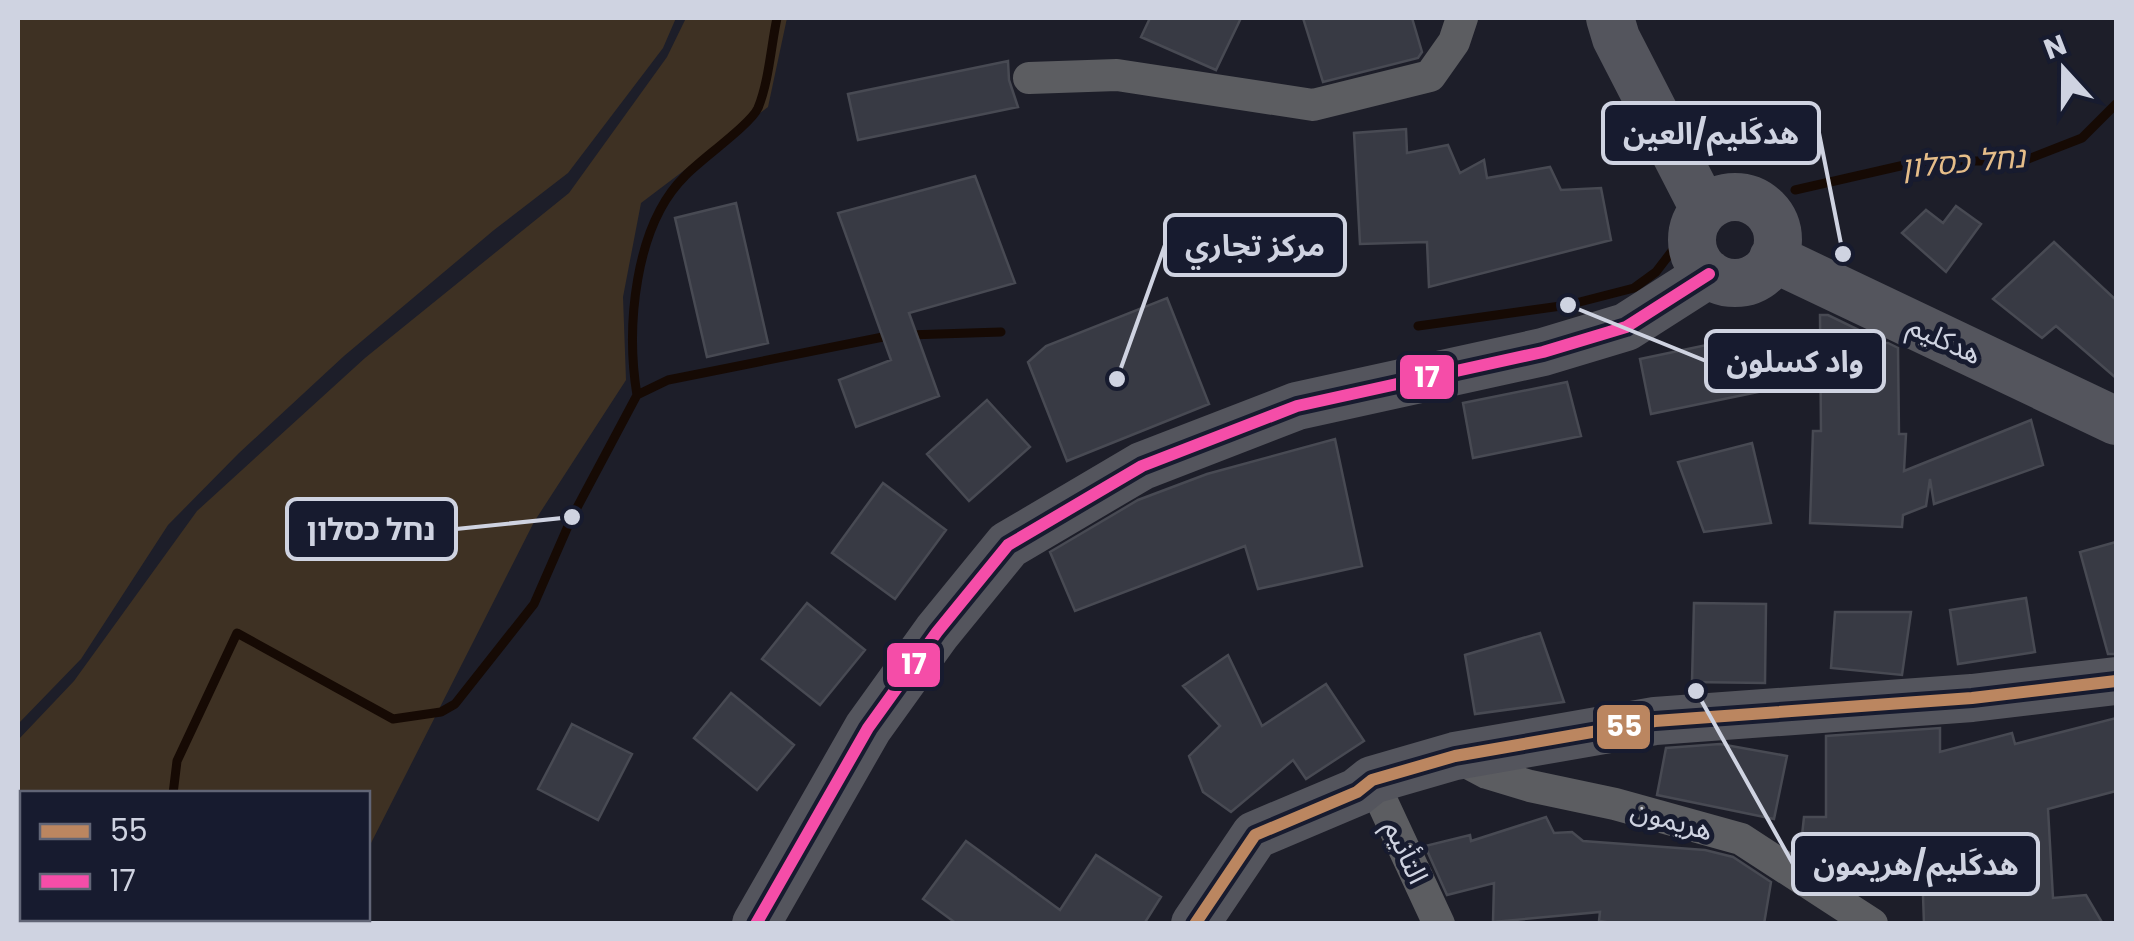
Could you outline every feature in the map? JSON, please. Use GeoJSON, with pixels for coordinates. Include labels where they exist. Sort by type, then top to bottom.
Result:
{"type":"FeatureCollection","features":[{"type":"Feature","properties":{"kind":"street"},"geometry":{"type":"LineString","coordinates":[[1029,78],[1117,76],[1312,105],[1430,76],[1454,42],[1462,18]]}},
{"type":"Feature","properties":{"kind":"street"},"geometry":{"type":"LineString","coordinates":[[1610,18],[1616,38],[1704,209]]}},
{"type":"Feature","properties":{"kind":"street"},"geometry":{"type":"LineString","coordinates":[[1731,196],[1760,204],[1776,229],[1778,244],[1773,258],[1752,278],[1722,281],[1699,264],[1692,242],[1694,227],[1704,209],[1717,200],[1731,196]]}},
{"type":"Feature","properties":{"kind":"street","name":"هدكليم"},"geometry":{"type":"LineString","coordinates":[[1773,258],[2116,421]]}},
{"type":"Feature","properties":{"kind":"street"},"geometry":{"type":"LineString","coordinates":[[756,924],[868,728],[936,632],[1008,545],[1142,466],[1297,406],[1543,352],[1626,327],[1709,274]]}},
{"type":"Feature","properties":{"kind":"street"},"geometry":{"type":"LineString","coordinates":[[1195,924],[1255,835],[1356,792],[1372,780],[1455,756],[1655,721],[1972,698],[2116,680]]}},
{"type":"Feature","properties":{"kind":"street","name":"هريمون"},"geometry":{"type":"LineString","coordinates":[[1455,756],[1487,773],[1530,786],[1615,804],[1741,839],[1872,924]]}},
{"type":"Feature","properties":{"kind":"street","name":"التأنيم"},"geometry":{"type":"LineString","coordinates":[[1372,780],[1439,924]]}},
{"type":"Feature","properties":{"kind":"shaded area"},"geometry":{"type":"Polygon","coordinates":[[[18,18],[676,18],[663,48],[568,173],[344,356],[239,453],[168,525],[81,659],[18,724],[18,18]]]}},
{"type":"Feature","properties":{"kind":"shaded area"},"geometry":{"type":"Polygon","coordinates":[[[686,18],[787,18],[768,107],[641,203],[623,297],[626,380],[534,522],[370,845],[370,791],[20,791],[20,921],[324,921],[18,923],[18,740],[74,681],[197,511],[365,358],[569,193],[667,57],[686,18]]]}},
{"type":"Feature","properties":{"kind":"building"},"geometry":{"type":"Polygon","coordinates":[[[1150,18],[1241,18],[1216,70],[1141,37],[1150,18]]]}},
{"type":"Feature","properties":{"kind":"building"},"geometry":{"type":"Polygon","coordinates":[[[1303,18],[1412,18],[1422,52],[1418,58],[1323,82],[1303,18]]]}},
{"type":"Feature","properties":{"kind":"building"},"geometry":{"type":"Polygon","coordinates":[[[1008,61],[1009,80],[1018,107],[858,140],[848,94],[1008,61]]]}},
{"type":"Feature","properties":{"kind":"building"},"geometry":{"type":"Polygon","coordinates":[[[1406,129],[1407,153],[1448,145],[1460,173],[1484,160],[1487,178],[1550,167],[1561,190],[1601,188],[1611,240],[1429,287],[1427,242],[1360,244],[1354,133],[1406,129]]]}},
{"type":"Feature","properties":{"kind":"building"},"geometry":{"type":"Polygon","coordinates":[[[975,176],[1015,283],[909,313],[939,396],[856,427],[839,380],[891,360],[838,213],[975,176]]]}},
{"type":"Feature","properties":{"kind":"building"},"geometry":{"type":"Polygon","coordinates":[[[736,203],[768,343],[707,357],[675,218],[736,203]]]}},
{"type":"Feature","properties":{"kind":"building"},"geometry":{"type":"Polygon","coordinates":[[[1956,206],[1981,224],[1946,272],[1902,233],[1926,210],[1943,223],[1956,206]]]}},
{"type":"Feature","properties":{"kind":"building"},"geometry":{"type":"Polygon","coordinates":[[[2054,242],[2116,300],[2116,378],[2056,326],[2042,338],[1993,299],[2054,242]]]}},
{"type":"Feature","properties":{"kind":"building"},"geometry":{"type":"Polygon","coordinates":[[[1167,298],[1209,404],[1067,461],[1028,362],[1046,346],[1167,298]]]}},
{"type":"Feature","properties":{"kind":"building"},"geometry":{"type":"Polygon","coordinates":[[[1820,315],[1859,330],[1859,343],[1888,343],[1898,348],[1899,434],[1906,434],[1904,471],[2031,420],[2043,465],[1934,504],[1930,479],[1926,506],[1903,515],[1902,527],[1810,523],[1813,431],[1821,431],[1820,315]]]}},
{"type":"Feature","properties":{"kind":"building"},"geometry":{"type":"Polygon","coordinates":[[[1745,337],[1758,392],[1651,414],[1640,359],[1745,337]]]}},
{"type":"Feature","properties":{"kind":"building"},"geometry":{"type":"Polygon","coordinates":[[[1567,382],[1581,436],[1473,458],[1463,403],[1567,382]]]}},
{"type":"Feature","properties":{"kind":"building"},"geometry":{"type":"Polygon","coordinates":[[[987,400],[1030,447],[969,501],[927,454],[987,400]]]}},
{"type":"Feature","properties":{"kind":"building"},"geometry":{"type":"Polygon","coordinates":[[[1335,439],[1362,566],[1258,589],[1245,546],[1075,611],[1050,552],[1138,500],[1207,474],[1335,439]]]}},
{"type":"Feature","properties":{"kind":"building"},"geometry":{"type":"Polygon","coordinates":[[[1752,443],[1771,523],[1704,532],[1678,462],[1752,443]]]}},
{"type":"Feature","properties":{"kind":"building"},"geometry":{"type":"Polygon","coordinates":[[[883,483],[946,530],[895,599],[832,553],[883,483]]]}},
{"type":"Feature","properties":{"kind":"building"},"geometry":{"type":"Polygon","coordinates":[[[2116,542],[2116,654],[2108,654],[2080,552],[2116,542]]]}},
{"type":"Feature","properties":{"kind":"building"},"geometry":{"type":"Polygon","coordinates":[[[2026,598],[2035,652],[1958,664],[1950,610],[2026,598]]]}},
{"type":"Feature","properties":{"kind":"building"},"geometry":{"type":"Polygon","coordinates":[[[807,603],[865,650],[820,705],[762,659],[807,603]]]}},
{"type":"Feature","properties":{"kind":"building"},"geometry":{"type":"Polygon","coordinates":[[[1694,603],[1766,604],[1765,683],[1692,682],[1694,603]]]}},
{"type":"Feature","properties":{"kind":"building"},"geometry":{"type":"Polygon","coordinates":[[[1835,612],[1911,612],[1902,675],[1831,668],[1835,612]]]}},
{"type":"Feature","properties":{"kind":"building"},"geometry":{"type":"Polygon","coordinates":[[[1540,633],[1564,702],[1475,714],[1465,655],[1540,633]]]}},
{"type":"Feature","properties":{"kind":"building"},"geometry":{"type":"Polygon","coordinates":[[[1228,655],[1262,726],[1326,684],[1364,741],[1306,779],[1293,760],[1231,812],[1203,792],[1189,756],[1220,726],[1183,686],[1228,655]]]}},
{"type":"Feature","properties":{"kind":"building"},"geometry":{"type":"Polygon","coordinates":[[[731,693],[794,745],[757,790],[694,738],[731,693]]]}},
{"type":"Feature","properties":{"kind":"building"},"geometry":{"type":"Polygon","coordinates":[[[2116,718],[2116,791],[2048,809],[2053,898],[2086,895],[2103,924],[1924,924],[1923,895],[1800,854],[1804,817],[1826,817],[1826,736],[1940,728],[1940,752],[2012,733],[2015,744],[2116,718]]]}},
{"type":"Feature","properties":{"kind":"building"},"geometry":{"type":"Polygon","coordinates":[[[572,724],[632,754],[598,820],[538,789],[572,724]]]}},
{"type":"Feature","properties":{"kind":"building"},"geometry":{"type":"Polygon","coordinates":[[[1720,744],[1787,756],[1774,819],[1657,795],[1666,748],[1720,744]]]}},
{"type":"Feature","properties":{"kind":"building"},"geometry":{"type":"Polygon","coordinates":[[[1546,817],[1554,833],[1572,832],[1583,841],[1705,850],[1733,857],[1771,882],[1764,924],[1619,924],[1599,921],[1600,912],[1493,922],[1494,883],[1447,895],[1425,846],[1470,835],[1471,841],[1546,817]]]}},
{"type":"Feature","properties":{"kind":"building"},"geometry":{"type":"Polygon","coordinates":[[[966,841],[1060,910],[1096,855],[1161,897],[1144,924],[957,924],[923,899],[966,841]]]}},
{"type":"Feature","properties":{"kind":"waterway"},"geometry":{"type":"LineString","coordinates":[[637,395],[634,309],[644,250],[654,222],[685,176],[758,108],[777,18]]}},
{"type":"Feature","properties":{"kind":"waterway","name":"נחל כסלון"},"geometry":{"type":"LineString","coordinates":[[1795,190],[1922,161],[2023,161],[2082,138],[2116,104]]}},
{"type":"Feature","properties":{"kind":"waterway"},"geometry":{"type":"LineString","coordinates":[[1418,326],[1568,305],[1634,288],[1656,272],[1685,234]]}},
{"type":"Feature","properties":{"kind":"waterway","name":"נחל כסלון"},"geometry":{"type":"LineString","coordinates":[[908,335],[1001,332]]}},
{"type":"Feature","properties":{"kind":"waterway","name":"נחל כסלון"},"geometry":{"type":"LineString","coordinates":[[173,791],[177,761],[237,633],[393,719],[441,712],[455,704],[534,604],[572,517],[637,395],[668,380],[893,335]]}},
{"type":"Feature","properties":{"kind":"transit line","name":"17"},"geometry":{"type":"LineString","coordinates":[[756,924],[868,728],[937,632],[1008,545],[1142,466],[1297,406],[1543,352],[1626,327],[1709,274]]}},
{"type":"Feature","properties":{"kind":"transit line","name":"55"},"geometry":{"type":"LineString","coordinates":[[1195,924],[1255,835],[1357,792],[1372,780],[1455,756],[1655,721],[1972,698],[2116,681]]}},
{"type":"Feature","properties":{"kind":"place","name":"هدكَليم/العين"},"geometry":{"type":"Point","coordinates":[1843,254]}},
{"type":"Feature","properties":{"kind":"place","name":"واد كسلون"},"geometry":{"type":"Point","coordinates":[1568,305]}},
{"type":"Feature","properties":{"kind":"place","name":"مركز تجاري"},"geometry":{"type":"Point","coordinates":[1117,379]}},
{"type":"Feature","properties":{"kind":"place","name":"נחל כסלון"},"geometry":{"type":"Point","coordinates":[572,517]}},
{"type":"Feature","properties":{"kind":"place","name":"هدكَليم/هريمون"},"geometry":{"type":"Point","coordinates":[1696,691]}}]}
